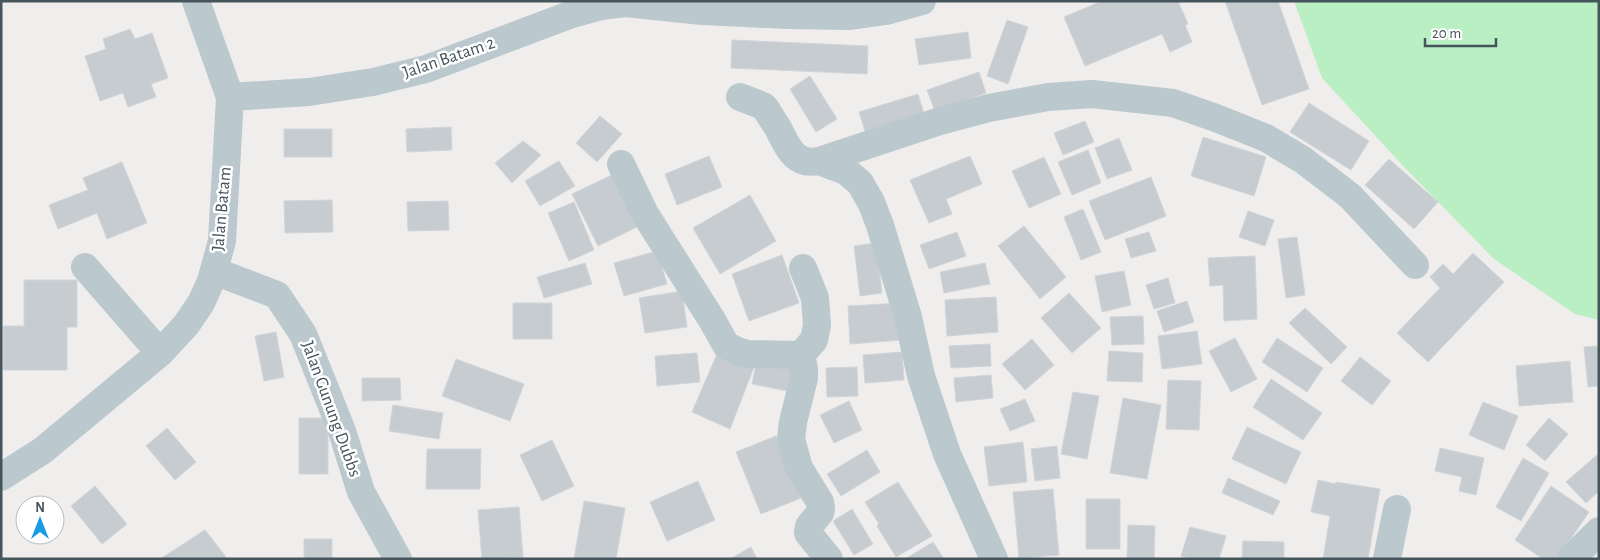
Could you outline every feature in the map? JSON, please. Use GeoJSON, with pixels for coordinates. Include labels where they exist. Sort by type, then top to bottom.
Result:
{"type":"FeatureCollection","features":[{"type":"Feature","properties":{"kind":"street","name":"Jalan Batam"},"geometry":{"type":"LineString","coordinates":[[1,477],[42,451],[160,353],[186,325],[201,303],[211,281],[222,241],[230,97],[196,1]]}},
{"type":"Feature","properties":{"kind":"street","name":"Jalan Batam 2"},"geometry":{"type":"LineString","coordinates":[[230,97],[309,92],[373,82],[426,69],[572,14],[625,2],[711,12],[850,16],[886,11],[922,1]]}},
{"type":"Feature","properties":{"kind":"street"},"geometry":{"type":"LineString","coordinates":[[740,97],[759,104],[766,109],[790,151],[804,162],[819,161],[988,108],[1048,97],[1092,94],[1173,103],[1266,138],[1303,160],[1350,196],[1415,265]]}},
{"type":"Feature","properties":{"kind":"street"},"geometry":{"type":"LineString","coordinates":[[819,161],[846,171],[860,183],[871,202],[880,225],[908,317],[921,376],[947,454],[994,559]]}},
{"type":"Feature","properties":{"kind":"street"},"geometry":{"type":"LineString","coordinates":[[621,164],[645,214],[726,345],[747,354],[801,355]]}},
{"type":"Feature","properties":{"kind":"street"},"geometry":{"type":"LineString","coordinates":[[85,267],[160,353]]}},
{"type":"Feature","properties":{"kind":"street"},"geometry":{"type":"LineString","coordinates":[[801,355],[814,340],[817,325],[815,298],[803,268]]}},
{"type":"Feature","properties":{"kind":"street","name":"Jalan Gunung Dubbs"},"geometry":{"type":"LineString","coordinates":[[214,270],[277,295],[303,334],[342,431],[361,492],[398,559]]}},
{"type":"Feature","properties":{"kind":"street"},"geometry":{"type":"LineString","coordinates":[[801,355],[804,378],[793,422],[791,439],[799,468],[821,506],[820,513],[809,526],[808,533],[829,559]]}},
{"type":"Feature","properties":{"kind":"street"},"geometry":{"type":"LineString","coordinates":[[1387,559],[1397,509]]}},
{"type":"Feature","properties":{"kind":"street"},"geometry":{"type":"LineString","coordinates":[[1570,559],[1599,531]]}},
{"type":"Feature","properties":{"kind":"green space"},"geometry":{"type":"Polygon","coordinates":[[[1294,1],[1599,1],[1599,320],[1575,314],[1494,259],[1405,168],[1322,78],[1294,1]]]}},
{"type":"Feature","properties":{"kind":"building"},"geometry":{"type":"Polygon","coordinates":[[[1102,1],[1178,1],[1188,24],[1185,25],[1192,42],[1170,52],[1162,34],[1085,66],[1064,17],[1102,1]]]}},
{"type":"Feature","properties":{"kind":"building"},"geometry":{"type":"Polygon","coordinates":[[[1225,1],[1278,1],[1309,89],[1262,105],[1225,1]]]}},
{"type":"Feature","properties":{"kind":"building"},"geometry":{"type":"Polygon","coordinates":[[[1007,20],[1028,27],[1008,84],[987,76],[1007,20]]]}},
{"type":"Feature","properties":{"kind":"building"},"geometry":{"type":"Polygon","coordinates":[[[130,29],[135,39],[152,33],[168,78],[151,84],[156,97],[128,107],[123,93],[100,101],[85,56],[106,49],[103,39],[130,29]]]}},
{"type":"Feature","properties":{"kind":"building"},"geometry":{"type":"Polygon","coordinates":[[[968,32],[971,58],[919,65],[915,39],[968,32]]]}},
{"type":"Feature","properties":{"kind":"building"},"geometry":{"type":"Polygon","coordinates":[[[732,40],[868,46],[867,74],[731,68],[732,40]]]}},
{"type":"Feature","properties":{"kind":"building"},"geometry":{"type":"Polygon","coordinates":[[[979,72],[986,93],[935,111],[927,90],[979,72]]]}},
{"type":"Feature","properties":{"kind":"building"},"geometry":{"type":"Polygon","coordinates":[[[810,76],[837,119],[816,132],[790,89],[810,76]]]}},
{"type":"Feature","properties":{"kind":"building"},"geometry":{"type":"Polygon","coordinates":[[[918,94],[925,117],[866,134],[859,112],[918,94]]]}},
{"type":"Feature","properties":{"kind":"building"},"geometry":{"type":"Polygon","coordinates":[[[1309,103],[1369,141],[1351,170],[1290,132],[1309,103]]]}},
{"type":"Feature","properties":{"kind":"building"},"geometry":{"type":"Polygon","coordinates":[[[600,116],[622,134],[597,162],[576,143],[600,116]]]}},
{"type":"Feature","properties":{"kind":"building"},"geometry":{"type":"Polygon","coordinates":[[[1085,121],[1094,142],[1063,155],[1054,133],[1085,121]]]}},
{"type":"Feature","properties":{"kind":"building"},"geometry":{"type":"Polygon","coordinates":[[[451,127],[452,150],[407,152],[406,129],[451,127]]]}},
{"type":"Feature","properties":{"kind":"building"},"geometry":{"type":"Polygon","coordinates":[[[284,129],[332,129],[332,157],[284,157],[284,129]]]}},
{"type":"Feature","properties":{"kind":"building"},"geometry":{"type":"Polygon","coordinates":[[[1203,137],[1266,157],[1254,196],[1191,176],[1203,137]]]}},
{"type":"Feature","properties":{"kind":"building"},"geometry":{"type":"Polygon","coordinates":[[[1119,138],[1132,170],[1107,179],[1095,148],[1119,138]]]}},
{"type":"Feature","properties":{"kind":"building"},"geometry":{"type":"Polygon","coordinates":[[[523,141],[541,155],[512,183],[495,163],[523,141]]]}},
{"type":"Feature","properties":{"kind":"building"},"geometry":{"type":"Polygon","coordinates":[[[1088,150],[1101,183],[1072,195],[1058,162],[1088,150]]]}},
{"type":"Feature","properties":{"kind":"building"},"geometry":{"type":"Polygon","coordinates":[[[709,156],[722,187],[677,205],[665,174],[709,156]]]}},
{"type":"Feature","properties":{"kind":"building"},"geometry":{"type":"Polygon","coordinates":[[[970,156],[982,184],[946,199],[952,214],[929,223],[910,180],[970,156]]]}},
{"type":"Feature","properties":{"kind":"building"},"geometry":{"type":"Polygon","coordinates":[[[1044,157],[1061,194],[1029,208],[1012,171],[1044,157]]]}},
{"type":"Feature","properties":{"kind":"building"},"geometry":{"type":"Polygon","coordinates":[[[1389,159],[1438,202],[1414,229],[1365,185],[1389,159]]]}},
{"type":"Feature","properties":{"kind":"building"},"geometry":{"type":"Polygon","coordinates":[[[559,161],[575,186],[540,206],[525,181],[559,161]]]}},
{"type":"Feature","properties":{"kind":"building"},"geometry":{"type":"Polygon","coordinates":[[[122,162],[147,223],[107,239],[97,213],[58,229],[49,205],[88,190],[83,178],[122,162]]]}},
{"type":"Feature","properties":{"kind":"building"},"geometry":{"type":"Polygon","coordinates":[[[612,175],[637,227],[598,246],[572,194],[612,175]]]}},
{"type":"Feature","properties":{"kind":"building"},"geometry":{"type":"Polygon","coordinates":[[[1151,177],[1166,216],[1105,240],[1089,201],[1151,177]]]}},
{"type":"Feature","properties":{"kind":"building"},"geometry":{"type":"Polygon","coordinates":[[[750,195],[776,241],[720,274],[693,228],[750,195]]]}},
{"type":"Feature","properties":{"kind":"building"},"geometry":{"type":"Polygon","coordinates":[[[332,200],[333,232],[285,233],[284,201],[332,200]]]}},
{"type":"Feature","properties":{"kind":"building"},"geometry":{"type":"Polygon","coordinates":[[[448,201],[449,230],[408,231],[407,202],[448,201]]]}},
{"type":"Feature","properties":{"kind":"building"},"geometry":{"type":"Polygon","coordinates":[[[574,202],[594,250],[569,261],[548,213],[574,202]]]}},
{"type":"Feature","properties":{"kind":"building"},"geometry":{"type":"Polygon","coordinates":[[[1083,209],[1101,252],[1081,260],[1064,217],[1083,209]]]}},
{"type":"Feature","properties":{"kind":"building"},"geometry":{"type":"Polygon","coordinates":[[[1248,211],[1274,220],[1265,246],[1239,237],[1248,211]]]}},
{"type":"Feature","properties":{"kind":"building"},"geometry":{"type":"Polygon","coordinates":[[[1024,226],[1066,277],[1040,299],[998,246],[1024,226]]]}},
{"type":"Feature","properties":{"kind":"building"},"geometry":{"type":"Polygon","coordinates":[[[957,232],[966,256],[929,269],[920,245],[957,232]]]}},
{"type":"Feature","properties":{"kind":"building"},"geometry":{"type":"Polygon","coordinates":[[[1149,232],[1156,251],[1131,258],[1125,239],[1149,232]]]}},
{"type":"Feature","properties":{"kind":"building"},"geometry":{"type":"Polygon","coordinates":[[[1297,237],[1305,295],[1286,298],[1278,239],[1297,237]]]}},
{"type":"Feature","properties":{"kind":"building"},"geometry":{"type":"Polygon","coordinates":[[[876,243],[882,293],[860,296],[854,246],[876,243]]]}},
{"type":"Feature","properties":{"kind":"building"},"geometry":{"type":"Polygon","coordinates":[[[657,251],[667,284],[624,296],[614,263],[657,251]]]}},
{"type":"Feature","properties":{"kind":"building"},"geometry":{"type":"Polygon","coordinates":[[[1473,253],[1504,282],[1428,362],[1397,333],[1440,288],[1430,277],[1443,264],[1453,274],[1473,253]]]}},
{"type":"Feature","properties":{"kind":"building"},"geometry":{"type":"Polygon","coordinates":[[[782,255],[799,303],[749,321],[732,274],[782,255]]]}},
{"type":"Feature","properties":{"kind":"building"},"geometry":{"type":"Polygon","coordinates":[[[1255,256],[1257,319],[1224,321],[1223,285],[1210,286],[1208,258],[1255,256]]]}},
{"type":"Feature","properties":{"kind":"building"},"geometry":{"type":"Polygon","coordinates":[[[585,263],[592,284],[544,298],[537,277],[585,263]]]}},
{"type":"Feature","properties":{"kind":"building"},"geometry":{"type":"Polygon","coordinates":[[[985,263],[990,284],[944,293],[940,272],[985,263]]]}},
{"type":"Feature","properties":{"kind":"building"},"geometry":{"type":"Polygon","coordinates":[[[1124,271],[1131,305],[1102,312],[1095,276],[1124,271]]]}},
{"type":"Feature","properties":{"kind":"building"},"geometry":{"type":"Polygon","coordinates":[[[1168,278],[1175,303],[1154,309],[1146,285],[1168,278]]]}},
{"type":"Feature","properties":{"kind":"building"},"geometry":{"type":"Polygon","coordinates":[[[24,280],[77,280],[77,327],[67,327],[67,370],[3,370],[3,326],[24,326],[24,280]]]}},
{"type":"Feature","properties":{"kind":"building"},"geometry":{"type":"Polygon","coordinates":[[[682,291],[687,327],[645,333],[639,298],[682,291]]]}},
{"type":"Feature","properties":{"kind":"building"},"geometry":{"type":"Polygon","coordinates":[[[1069,293],[1101,328],[1072,353],[1041,318],[1069,293]]]}},
{"type":"Feature","properties":{"kind":"building"},"geometry":{"type":"Polygon","coordinates":[[[996,297],[998,332],[947,336],[945,300],[996,297]]]}},
{"type":"Feature","properties":{"kind":"building"},"geometry":{"type":"Polygon","coordinates":[[[1187,301],[1194,322],[1164,332],[1157,311],[1187,301]]]}},
{"type":"Feature","properties":{"kind":"building"},"geometry":{"type":"Polygon","coordinates":[[[513,303],[552,303],[552,339],[513,339],[513,303]]]}},
{"type":"Feature","properties":{"kind":"building"},"geometry":{"type":"Polygon","coordinates":[[[900,303],[902,340],[850,344],[848,306],[900,303]]]}},
{"type":"Feature","properties":{"kind":"building"},"geometry":{"type":"Polygon","coordinates":[[[1305,308],[1347,347],[1331,364],[1289,323],[1305,308]]]}},
{"type":"Feature","properties":{"kind":"building"},"geometry":{"type":"Polygon","coordinates":[[[1143,316],[1144,344],[1112,345],[1110,317],[1143,316]]]}},
{"type":"Feature","properties":{"kind":"building"},"geometry":{"type":"Polygon","coordinates":[[[1197,331],[1202,364],[1162,369],[1158,336],[1197,331]]]}},
{"type":"Feature","properties":{"kind":"building"},"geometry":{"type":"Polygon","coordinates":[[[276,332],[284,377],[264,381],[255,336],[276,332]]]}},
{"type":"Feature","properties":{"kind":"building"},"geometry":{"type":"Polygon","coordinates":[[[1235,338],[1257,379],[1231,392],[1209,351],[1235,338]]]}},
{"type":"Feature","properties":{"kind":"building"},"geometry":{"type":"Polygon","coordinates":[[[1277,338],[1323,368],[1307,392],[1262,362],[1277,338]]]}},
{"type":"Feature","properties":{"kind":"building"},"geometry":{"type":"Polygon","coordinates":[[[1032,339],[1054,365],[1025,390],[1002,364],[1032,339]]]}},
{"type":"Feature","properties":{"kind":"building"},"geometry":{"type":"Polygon","coordinates":[[[990,344],[991,366],[951,368],[949,346],[990,344]]]}},
{"type":"Feature","properties":{"kind":"building"},"geometry":{"type":"Polygon","coordinates":[[[1599,346],[1599,386],[1588,387],[1584,347],[1599,346]]]}},
{"type":"Feature","properties":{"kind":"building"},"geometry":{"type":"Polygon","coordinates":[[[1109,351],[1143,353],[1142,382],[1107,381],[1109,351]]]}},
{"type":"Feature","properties":{"kind":"building"},"geometry":{"type":"Polygon","coordinates":[[[902,352],[904,380],[865,383],[863,355],[902,352]]]}},
{"type":"Feature","properties":{"kind":"building"},"geometry":{"type":"Polygon","coordinates":[[[697,353],[700,382],[657,386],[655,356],[697,353]]]}},
{"type":"Feature","properties":{"kind":"building"},"geometry":{"type":"Polygon","coordinates":[[[717,354],[754,367],[730,429],[692,412],[717,354]]]}},
{"type":"Feature","properties":{"kind":"building"},"geometry":{"type":"Polygon","coordinates":[[[1360,357],[1391,381],[1372,405],[1341,381],[1360,357]]]}},
{"type":"Feature","properties":{"kind":"building"},"geometry":{"type":"Polygon","coordinates":[[[456,359],[524,384],[510,421],[442,396],[456,359]]]}},
{"type":"Feature","properties":{"kind":"building"},"geometry":{"type":"Polygon","coordinates":[[[757,359],[798,367],[793,392],[752,384],[757,359]]]}},
{"type":"Feature","properties":{"kind":"building"},"geometry":{"type":"Polygon","coordinates":[[[1570,361],[1573,402],[1519,406],[1516,366],[1570,361]]]}},
{"type":"Feature","properties":{"kind":"building"},"geometry":{"type":"Polygon","coordinates":[[[857,367],[858,396],[827,397],[826,368],[857,367]]]}},
{"type":"Feature","properties":{"kind":"building"},"geometry":{"type":"Polygon","coordinates":[[[991,375],[993,398],[956,402],[954,378],[991,375]]]}},
{"type":"Feature","properties":{"kind":"building"},"geometry":{"type":"Polygon","coordinates":[[[362,378],[400,378],[401,400],[362,401],[362,378]]]}},
{"type":"Feature","properties":{"kind":"building"},"geometry":{"type":"Polygon","coordinates":[[[1271,379],[1322,413],[1303,440],[1253,407],[1271,379]]]}},
{"type":"Feature","properties":{"kind":"building"},"geometry":{"type":"Polygon","coordinates":[[[1168,380],[1201,381],[1199,430],[1166,429],[1168,380]]]}},
{"type":"Feature","properties":{"kind":"building"},"geometry":{"type":"Polygon","coordinates":[[[1073,392],[1099,396],[1087,459],[1061,454],[1073,392]]]}},
{"type":"Feature","properties":{"kind":"building"},"geometry":{"type":"Polygon","coordinates":[[[1123,398],[1161,405],[1147,479],[1110,473],[1123,398]]]}},
{"type":"Feature","properties":{"kind":"building"},"geometry":{"type":"Polygon","coordinates":[[[1025,399],[1035,421],[1010,431],[1000,409],[1025,399]]]}},
{"type":"Feature","properties":{"kind":"building"},"geometry":{"type":"Polygon","coordinates":[[[849,401],[862,430],[834,443],[820,415],[849,401]]]}},
{"type":"Feature","properties":{"kind":"building"},"geometry":{"type":"Polygon","coordinates":[[[1483,402],[1518,416],[1504,450],[1469,435],[1483,402]]]}},
{"type":"Feature","properties":{"kind":"building"},"geometry":{"type":"Polygon","coordinates":[[[393,405],[443,413],[439,439],[389,431],[393,405]]]}},
{"type":"Feature","properties":{"kind":"building"},"geometry":{"type":"Polygon","coordinates":[[[299,418],[328,418],[328,474],[299,474],[299,418]]]}},
{"type":"Feature","properties":{"kind":"building"},"geometry":{"type":"Polygon","coordinates":[[[1549,418],[1568,434],[1545,461],[1526,445],[1549,418]]]}},
{"type":"Feature","properties":{"kind":"building"},"geometry":{"type":"Polygon","coordinates":[[[1247,427],[1301,452],[1286,484],[1232,459],[1247,427]]]}},
{"type":"Feature","properties":{"kind":"building"},"geometry":{"type":"Polygon","coordinates":[[[167,428],[196,462],[175,480],[146,446],[167,428]]]}},
{"type":"Feature","properties":{"kind":"building"},"geometry":{"type":"Polygon","coordinates":[[[776,436],[801,498],[761,514],[736,452],[776,436]]]}},
{"type":"Feature","properties":{"kind":"building"},"geometry":{"type":"Polygon","coordinates":[[[552,440],[574,486],[542,501],[520,455],[552,440]]]}},
{"type":"Feature","properties":{"kind":"building"},"geometry":{"type":"Polygon","coordinates":[[[1023,442],[1027,482],[989,486],[984,447],[1023,442]]]}},
{"type":"Feature","properties":{"kind":"building"},"geometry":{"type":"Polygon","coordinates":[[[1057,446],[1060,478],[1035,481],[1031,449],[1057,446]]]}},
{"type":"Feature","properties":{"kind":"building"},"geometry":{"type":"Polygon","coordinates":[[[1440,448],[1484,458],[1476,495],[1459,491],[1462,477],[1435,471],[1440,448]]]}},
{"type":"Feature","properties":{"kind":"building"},"geometry":{"type":"Polygon","coordinates":[[[427,449],[481,449],[480,489],[426,489],[427,449]]]}},
{"type":"Feature","properties":{"kind":"building"},"geometry":{"type":"Polygon","coordinates":[[[867,450],[880,472],[841,496],[827,474],[867,450]]]}},
{"type":"Feature","properties":{"kind":"building"},"geometry":{"type":"Polygon","coordinates":[[[1598,454],[1599,491],[1586,503],[1566,482],[1598,454]]]}},
{"type":"Feature","properties":{"kind":"building"},"geometry":{"type":"Polygon","coordinates":[[[1523,458],[1549,473],[1521,521],[1496,507],[1523,458]]]}},
{"type":"Feature","properties":{"kind":"building"},"geometry":{"type":"Polygon","coordinates":[[[1228,478],[1280,501],[1273,515],[1222,493],[1228,478]]]}},
{"type":"Feature","properties":{"kind":"building"},"geometry":{"type":"Polygon","coordinates":[[[1318,480],[1335,484],[1336,482],[1380,489],[1368,559],[1323,559],[1330,516],[1311,512],[1318,480]]]}},
{"type":"Feature","properties":{"kind":"building"},"geometry":{"type":"Polygon","coordinates":[[[698,481],[715,520],[667,541],[650,502],[698,481]]]}},
{"type":"Feature","properties":{"kind":"building"},"geometry":{"type":"Polygon","coordinates":[[[898,482],[932,536],[896,557],[865,502],[898,482]]]}},
{"type":"Feature","properties":{"kind":"building"},"geometry":{"type":"Polygon","coordinates":[[[95,486],[127,524],[102,544],[71,506],[95,486]]]}},
{"type":"Feature","properties":{"kind":"building"},"geometry":{"type":"Polygon","coordinates":[[[1551,486],[1589,512],[1557,559],[1543,559],[1515,540],[1551,486]]]}},
{"type":"Feature","properties":{"kind":"building"},"geometry":{"type":"Polygon","coordinates":[[[1053,489],[1059,555],[1019,558],[1013,492],[1053,489]]]}},
{"type":"Feature","properties":{"kind":"building"},"geometry":{"type":"Polygon","coordinates":[[[1086,499],[1120,499],[1120,549],[1086,549],[1086,499]]]}},
{"type":"Feature","properties":{"kind":"building"},"geometry":{"type":"Polygon","coordinates":[[[584,501],[625,508],[616,559],[574,559],[584,501]]]}},
{"type":"Feature","properties":{"kind":"building"},"geometry":{"type":"Polygon","coordinates":[[[519,507],[523,557],[482,559],[478,510],[519,507]]]}},
{"type":"Feature","properties":{"kind":"building"},"geometry":{"type":"Polygon","coordinates":[[[852,509],[873,544],[854,555],[833,521],[852,509]]]}},
{"type":"Feature","properties":{"kind":"building"},"geometry":{"type":"Polygon","coordinates":[[[1128,525],[1155,526],[1154,559],[1127,559],[1128,525]]]}},
{"type":"Feature","properties":{"kind":"building"},"geometry":{"type":"Polygon","coordinates":[[[1190,527],[1226,536],[1219,559],[1192,559],[1181,556],[1190,527]]]}},
{"type":"Feature","properties":{"kind":"building"},"geometry":{"type":"Polygon","coordinates":[[[205,530],[226,557],[224,559],[160,559],[205,530]]]}},
{"type":"Feature","properties":{"kind":"building"},"geometry":{"type":"Polygon","coordinates":[[[304,539],[332,539],[332,559],[304,559],[304,539]]]}},
{"type":"Feature","properties":{"kind":"building"},"geometry":{"type":"Polygon","coordinates":[[[1243,541],[1284,542],[1284,559],[1242,559],[1243,541]]]}},
{"type":"Feature","properties":{"kind":"building"},"geometry":{"type":"Polygon","coordinates":[[[933,542],[944,559],[905,559],[933,542]]]}},
{"type":"Feature","properties":{"kind":"building"},"geometry":{"type":"Polygon","coordinates":[[[751,547],[757,559],[730,559],[751,547]]]}}]}
